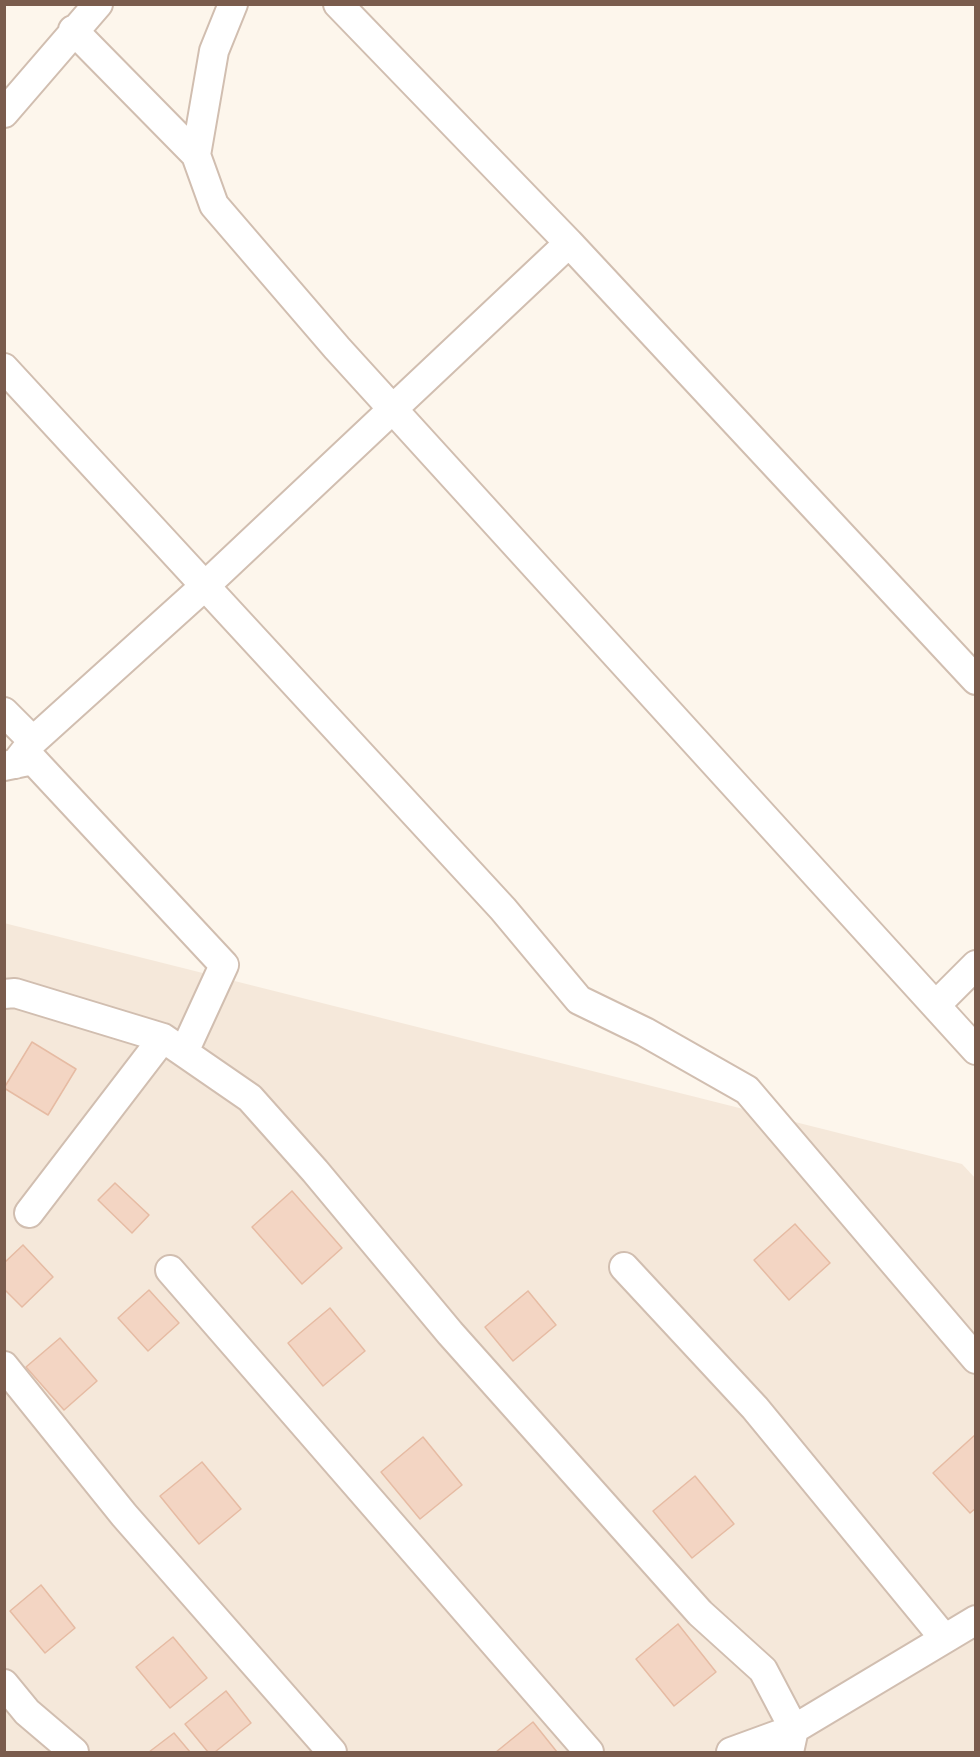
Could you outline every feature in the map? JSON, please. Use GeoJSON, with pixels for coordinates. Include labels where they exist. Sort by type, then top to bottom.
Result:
{"type":"FeatureCollection","features":[{"type":"Feature","properties":{"kind":"street"},"geometry":{"type":"LineString","coordinates":[[4,113],[98,4]]}},
{"type":"Feature","properties":{"kind":"street"},"geometry":{"type":"LineString","coordinates":[[196,155],[214,51],[233,4]]}},
{"type":"Feature","properties":{"kind":"street"},"geometry":{"type":"LineString","coordinates":[[338,4],[569,243],[975,680]]}},
{"type":"Feature","properties":{"kind":"street"},"geometry":{"type":"LineString","coordinates":[[74,30],[196,155],[214,205],[337,348],[394,408],[975,1050]]}},
{"type":"Feature","properties":{"kind":"street"},"geometry":{"type":"LineString","coordinates":[[10,765],[33,741],[207,584],[569,243]]}},
{"type":"Feature","properties":{"kind":"street"},"geometry":{"type":"LineString","coordinates":[[4,368],[207,584],[503,909],[579,1000],[645,1032],[747,1090],[975,1359]]}},
{"type":"Feature","properties":{"kind":"street"},"geometry":{"type":"LineString","coordinates":[[4,712],[33,741]]}},
{"type":"Feature","properties":{"kind":"street"},"geometry":{"type":"LineString","coordinates":[[10,765],[33,760],[224,965],[174,1045],[28,1213]]}},
{"type":"Feature","properties":{"kind":"street"},"geometry":{"type":"LineString","coordinates":[[936,1005],[975,965]]}},
{"type":"Feature","properties":{"kind":"street"},"geometry":{"type":"LineString","coordinates":[[4,994],[15,993],[174,1045],[250,1098],[315,1171],[450,1333],[700,1613],[763,1670],[791,1741]]}},
{"type":"Feature","properties":{"kind":"street"},"geometry":{"type":"LineString","coordinates":[[624,1267],[755,1408],[944,1638]]}},
{"type":"Feature","properties":{"kind":"street"},"geometry":{"type":"LineString","coordinates":[[170,1270],[589,1752]]}},
{"type":"Feature","properties":{"kind":"street"},"geometry":{"type":"LineString","coordinates":[[4,1366],[124,1515],[332,1752]]}},
{"type":"Feature","properties":{"kind":"street"},"geometry":{"type":"LineString","coordinates":[[731,1752],[791,1741],[944,1638],[975,1620]]}},
{"type":"Feature","properties":{"kind":"street"},"geometry":{"type":"LineString","coordinates":[[4,1684],[27,1713],[74,1752]]}},
{"type":"Feature","properties":{"kind":"shaded area"},"geometry":{"type":"Polygon","coordinates":[[[4,923],[962,1164],[976,1179],[975,1752],[5,1752],[4,923]]]}},
{"type":"Feature","properties":{"kind":"building"},"geometry":{"type":"Polygon","coordinates":[[[32,1042],[76,1069],[48,1115],[4,1088],[32,1042]]]}},
{"type":"Feature","properties":{"kind":"building"},"geometry":{"type":"Polygon","coordinates":[[[115,1183],[149,1215],[132,1233],[98,1200],[115,1183]]]}},
{"type":"Feature","properties":{"kind":"building"},"geometry":{"type":"Polygon","coordinates":[[[292,1191],[342,1248],[302,1284],[252,1227],[292,1191]]]}},
{"type":"Feature","properties":{"kind":"building"},"geometry":{"type":"Polygon","coordinates":[[[795,1224],[830,1263],[789,1300],[754,1260],[795,1224]]]}},
{"type":"Feature","properties":{"kind":"building"},"geometry":{"type":"Polygon","coordinates":[[[23,1245],[53,1277],[22,1307],[4,1289],[4,1263],[23,1245]]]}},
{"type":"Feature","properties":{"kind":"building"},"geometry":{"type":"Polygon","coordinates":[[[149,1290],[179,1323],[148,1351],[118,1318],[149,1290]]]}},
{"type":"Feature","properties":{"kind":"building"},"geometry":{"type":"Polygon","coordinates":[[[528,1291],[556,1325],[513,1361],[485,1327],[528,1291]]]}},
{"type":"Feature","properties":{"kind":"building"},"geometry":{"type":"Polygon","coordinates":[[[330,1308],[365,1351],[323,1386],[288,1343],[330,1308]]]}},
{"type":"Feature","properties":{"kind":"building"},"geometry":{"type":"Polygon","coordinates":[[[60,1338],[97,1381],[64,1410],[26,1367],[60,1338]]]}},
{"type":"Feature","properties":{"kind":"building"},"geometry":{"type":"Polygon","coordinates":[[[976,1434],[976,1508],[970,1513],[933,1473],[976,1434]]]}},
{"type":"Feature","properties":{"kind":"building"},"geometry":{"type":"Polygon","coordinates":[[[423,1437],[462,1485],[420,1519],[381,1472],[423,1437]]]}},
{"type":"Feature","properties":{"kind":"building"},"geometry":{"type":"Polygon","coordinates":[[[202,1462],[241,1509],[199,1544],[160,1496],[202,1462]]]}},
{"type":"Feature","properties":{"kind":"building"},"geometry":{"type":"Polygon","coordinates":[[[695,1476],[734,1524],[692,1558],[653,1511],[695,1476]]]}},
{"type":"Feature","properties":{"kind":"building"},"geometry":{"type":"Polygon","coordinates":[[[41,1585],[75,1628],[45,1653],[10,1611],[41,1585]]]}},
{"type":"Feature","properties":{"kind":"building"},"geometry":{"type":"Polygon","coordinates":[[[678,1624],[716,1672],[674,1706],[636,1659],[678,1624]]]}},
{"type":"Feature","properties":{"kind":"building"},"geometry":{"type":"Polygon","coordinates":[[[173,1637],[207,1678],[170,1708],[136,1667],[173,1637]]]}},
{"type":"Feature","properties":{"kind":"building"},"geometry":{"type":"Polygon","coordinates":[[[226,1691],[251,1723],[215,1752],[208,1752],[185,1724],[226,1691]]]}},
{"type":"Feature","properties":{"kind":"building"},"geometry":{"type":"Polygon","coordinates":[[[533,1722],[557,1752],[496,1752],[533,1722]]]}},
{"type":"Feature","properties":{"kind":"building"},"geometry":{"type":"Polygon","coordinates":[[[174,1733],[190,1752],[149,1752],[174,1733]]]}}]}
